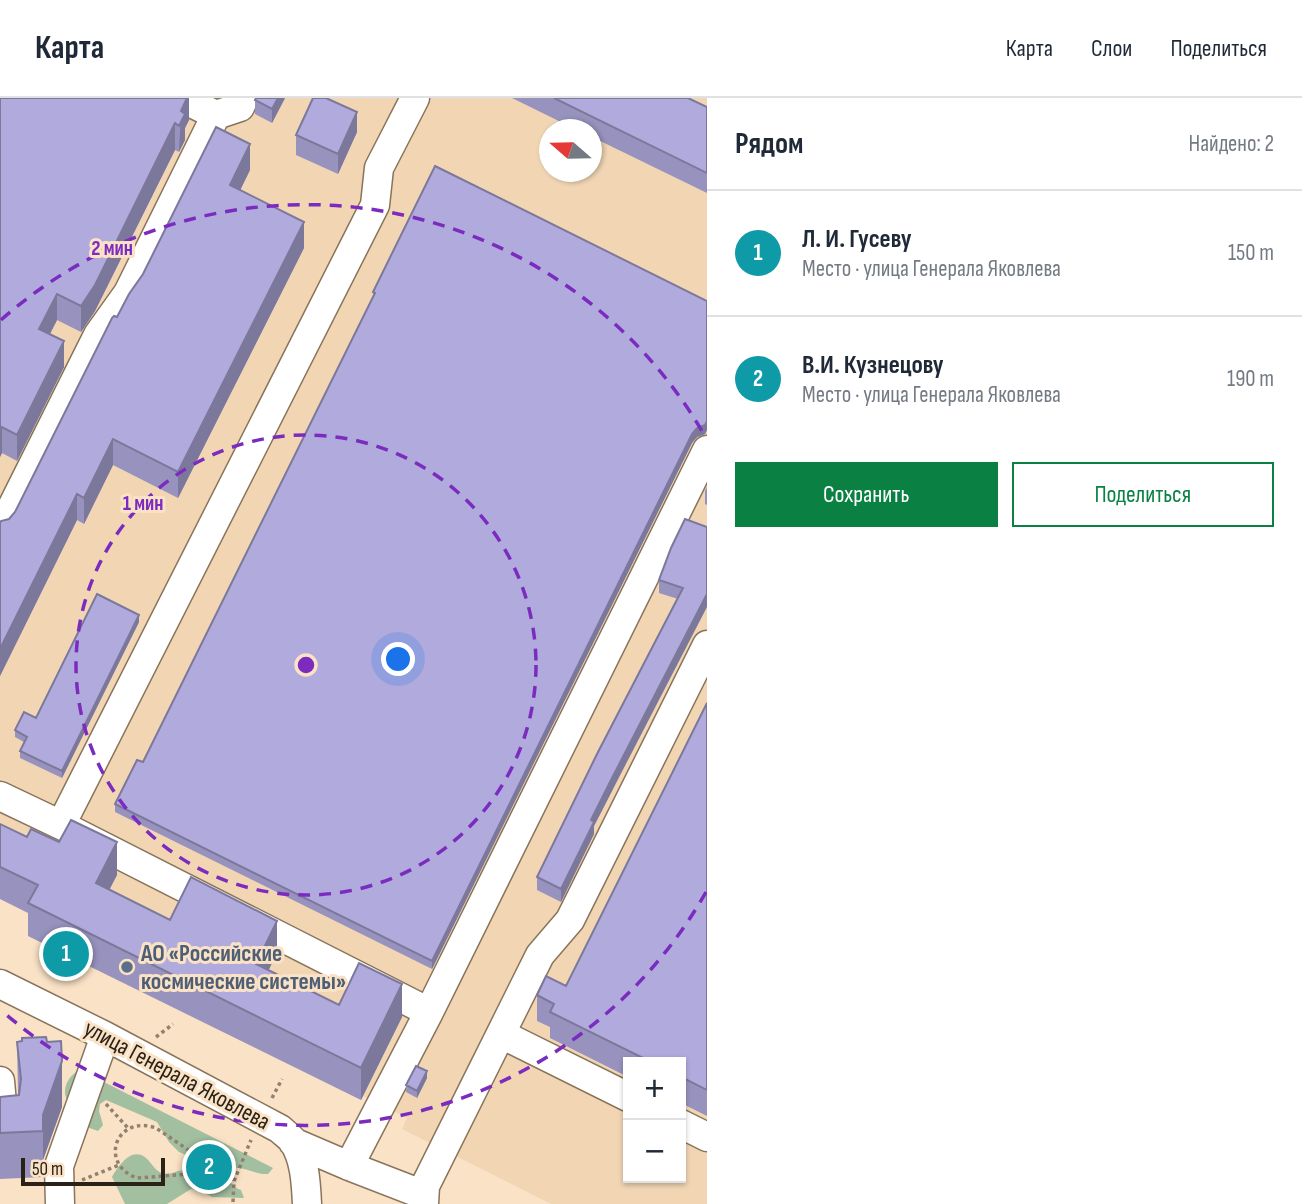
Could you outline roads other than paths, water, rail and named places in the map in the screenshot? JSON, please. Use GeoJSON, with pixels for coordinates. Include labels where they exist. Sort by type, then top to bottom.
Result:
{"type":"FeatureCollection","features":[{"type":"Feature","properties":{"kind":"street"},"geometry":{"type":"LineString","coordinates":[[181,98],[216,116]]}},
{"type":"Feature","properties":{"kind":"street"},"geometry":{"type":"LineString","coordinates":[[0,531],[98,335],[128,293],[216,116],[240,107],[244,98]]}},
{"type":"Feature","properties":{"kind":"street"},"geometry":{"type":"LineString","coordinates":[[61,825],[375,205],[379,168],[415,98]]}},
{"type":"Feature","properties":{"kind":"street"},"geometry":{"type":"LineString","coordinates":[[349,1166],[429,1012],[707,450]]}},
{"type":"Feature","properties":{"kind":"street"},"geometry":{"type":"LineString","coordinates":[[293,1142],[424,1199],[425,1186],[540,955],[570,920],[707,645]]}},
{"type":"Feature","properties":{"kind":"street"},"geometry":{"type":"LineString","coordinates":[[0,796],[429,1012]]}},
{"type":"Feature","properties":{"kind":"street","name":"улица Генерала Яковлева"},"geometry":{"type":"LineString","coordinates":[[0,984],[105,1036],[280,1129],[293,1142],[304,1171],[307,1204]]}},
{"type":"Feature","properties":{"kind":"street"},"geometry":{"type":"LineString","coordinates":[[501,1034],[623,1095]]}},
{"type":"Feature","properties":{"kind":"street"},"geometry":{"type":"LineString","coordinates":[[60,1194],[58,1166],[105,1036]]}},
{"type":"Feature","properties":{"kind":"street"},"geometry":{"type":"LineString","coordinates":[[0,1081],[4,1126],[0,1126]]}},
{"type":"Feature","properties":{"kind":"street"},"geometry":{"type":"LineString","coordinates":[[686,1126],[707,1137]]}},
{"type":"Feature","properties":{"kind":"place","name":"Л. И. Гусеву"},"geometry":{"type":"Point","coordinates":[66,954]}},
{"type":"Feature","properties":{"kind":"place","name":"АО «Российские космические системы»"},"geometry":{"type":"Point","coordinates":[127,967]}},
{"type":"Feature","properties":{"kind":"place","name":"В.И. Кузнецову"},"geometry":{"type":"Point","coordinates":[209,1167]}}]}
